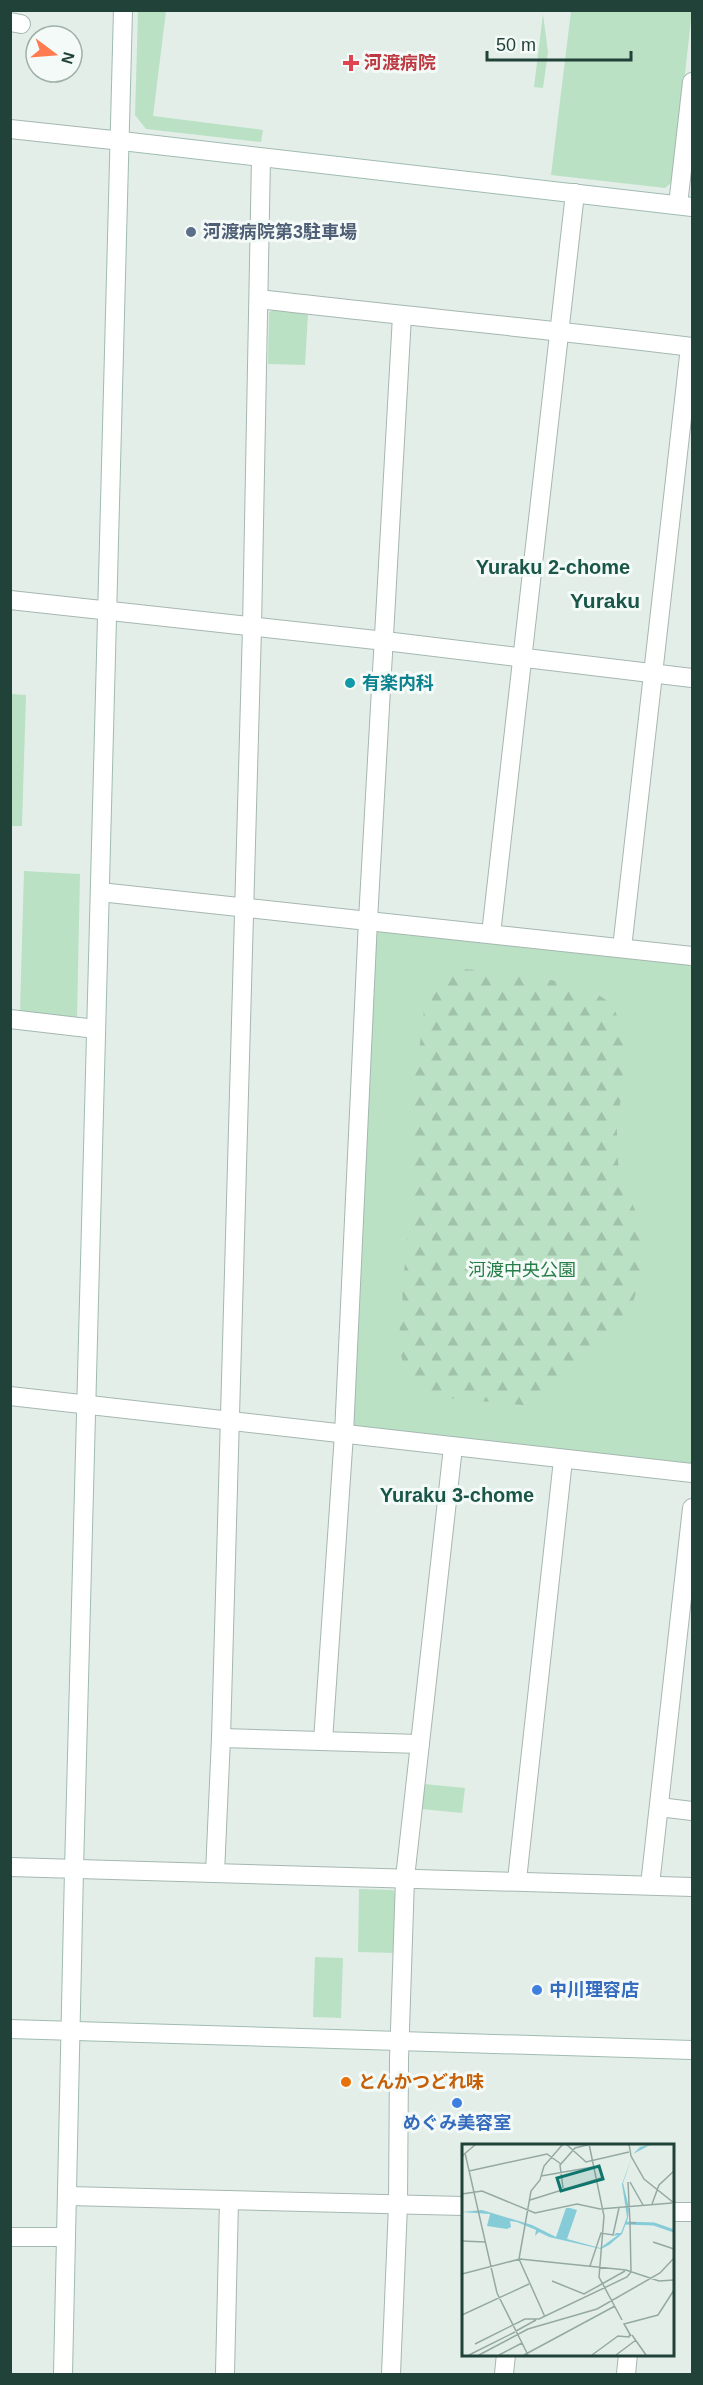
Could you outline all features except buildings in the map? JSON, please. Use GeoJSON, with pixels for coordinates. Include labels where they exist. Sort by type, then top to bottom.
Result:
{"type":"FeatureCollection","features":[{"type":"Feature","properties":{"kind":"street"},"geometry":{"type":"LineString","coordinates":[[63,2374],[106,610],[122,141],[123,10]]}},
{"type":"Feature","properties":{"kind":"street"},"geometry":{"type":"LineString","coordinates":[[10,129],[685,206],[693,82]]}},
{"type":"Feature","properties":{"kind":"street"},"geometry":{"type":"LineString","coordinates":[[215,1873],[221,1738],[252,628],[261,158]]}},
{"type":"Feature","properties":{"kind":"street"},"geometry":{"type":"LineString","coordinates":[[491,934],[575,193]]}},
{"type":"Feature","properties":{"kind":"street"},"geometry":{"type":"LineString","coordinates":[[259,299],[402,316],[560,330],[691,347],[622,948]]}},
{"type":"Feature","properties":{"kind":"street"},"geometry":{"type":"LineString","coordinates":[[323,1741],[344,1434],[368,920],[402,316]]}},
{"type":"Feature","properties":{"kind":"street"},"geometry":{"type":"LineString","coordinates":[[10,600],[385,641],[693,678]]}},
{"type":"Feature","properties":{"kind":"street"},"geometry":{"type":"LineString","coordinates":[[100,892],[693,956]]}},
{"type":"Feature","properties":{"kind":"street"},"geometry":{"type":"LineString","coordinates":[[10,1018],[96,1029]]}},
{"type":"Feature","properties":{"kind":"street"},"geometry":{"type":"LineString","coordinates":[[10,1396],[693,1473]]}},
{"type":"Feature","properties":{"kind":"street"},"geometry":{"type":"LineString","coordinates":[[392,2374],[405,1878],[453,1447]]}},
{"type":"Feature","properties":{"kind":"street"},"geometry":{"type":"LineString","coordinates":[[517,1880],[563,1460]]}},
{"type":"Feature","properties":{"kind":"street"},"geometry":{"type":"LineString","coordinates":[[650,1885],[693,1508]]}},
{"type":"Feature","properties":{"kind":"street"},"geometry":{"type":"LineString","coordinates":[[221,1738],[420,1744]]}},
{"type":"Feature","properties":{"kind":"street"},"geometry":{"type":"LineString","coordinates":[[659,1807],[693,1811]]}},
{"type":"Feature","properties":{"kind":"street"},"geometry":{"type":"LineString","coordinates":[[10,1867],[517,1880],[693,1887]]}},
{"type":"Feature","properties":{"kind":"street"},"geometry":{"type":"LineString","coordinates":[[10,2028],[693,2050]]}},
{"type":"Feature","properties":{"kind":"street"},"geometry":{"type":"LineString","coordinates":[[68,2196],[462,2206]]}},
{"type":"Feature","properties":{"kind":"street"},"geometry":{"type":"LineString","coordinates":[[225,2374],[230,2200]]}},
{"type":"Feature","properties":{"kind":"street"},"geometry":{"type":"LineString","coordinates":[[673,2212],[693,2212]]}},
{"type":"Feature","properties":{"kind":"street"},"geometry":{"type":"LineString","coordinates":[[10,2237],[66,2237]]}},
{"type":"Feature","properties":{"kind":"street"},"geometry":{"type":"LineString","coordinates":[[504,2374],[506,2355]]}},
{"type":"Feature","properties":{"kind":"street"},"geometry":{"type":"LineString","coordinates":[[626,2374],[628,2355]]}},
{"type":"Feature","properties":{"kind":"green space"},"geometry":{"type":"Polygon","coordinates":[[[138,11],[166,11],[153,116],[263,130],[261,142],[146,129],[135,115],[138,11]]]}},
{"type":"Feature","properties":{"kind":"green space"},"geometry":{"type":"Polygon","coordinates":[[[571,11],[692,11],[673,181],[665,188],[551,175],[571,11]]]}},
{"type":"Feature","properties":{"kind":"green space"},"geometry":{"type":"Polygon","coordinates":[[[543,14],[548,52],[543,88],[534,87],[543,14]]]}},
{"type":"Feature","properties":{"kind":"green space"},"geometry":{"type":"Polygon","coordinates":[[[274,310],[308,314],[305,365],[268,364],[269,312],[274,310]]]}},
{"type":"Feature","properties":{"kind":"green space"},"geometry":{"type":"Polygon","coordinates":[[[11,694],[26,695],[22,826],[11,826],[11,694]]]}},
{"type":"Feature","properties":{"kind":"green space"},"geometry":{"type":"Polygon","coordinates":[[[24,871],[80,874],[77,1018],[20,1011],[24,871]]]}},
{"type":"Feature","properties":{"kind":"green space","name":"河渡中央公園"},"geometry":{"type":"Polygon","coordinates":[[[368,920],[692,956],[692,1473],[344,1434],[368,920]]]}},
{"type":"Feature","properties":{"kind":"green space"},"geometry":{"type":"Polygon","coordinates":[[[453,968],[536,977],[599,995],[614,1010],[623,1035],[626,1069],[617,1124],[617,1155],[621,1176],[643,1232],[644,1249],[639,1281],[634,1300],[627,1313],[588,1347],[550,1394],[533,1406],[436,1397],[410,1380],[404,1367],[398,1342],[410,1219],[415,1076],[425,1006],[433,980],[440,972],[453,968]]]}},
{"type":"Feature","properties":{"kind":"green space"},"geometry":{"type":"Polygon","coordinates":[[[424,1784],[465,1788],[462,1813],[421,1809],[424,1784]]]}},
{"type":"Feature","properties":{"kind":"green space"},"geometry":{"type":"Polygon","coordinates":[[[359,1889],[393,1890],[396,1895],[394,1953],[358,1952],[359,1889]]]}},
{"type":"Feature","properties":{"kind":"green space"},"geometry":{"type":"Polygon","coordinates":[[[315,1957],[343,1958],[341,2018],[313,2017],[315,1957]]]}},
{"type":"Feature","properties":{"kind":"place","name":"河渡病院"},"geometry":{"type":"Point","coordinates":[351,63]}},
{"type":"Feature","properties":{"kind":"place","name":"河渡病院第3駐車場"},"geometry":{"type":"Point","coordinates":[191,232]}},
{"type":"Feature","properties":{"kind":"place","name":"有楽内科"},"geometry":{"type":"Point","coordinates":[350,683]}},
{"type":"Feature","properties":{"kind":"place","name":"中川理容店"},"geometry":{"type":"Point","coordinates":[537,1990]}},
{"type":"Feature","properties":{"kind":"place","name":"とんかつどれ味"},"geometry":{"type":"Point","coordinates":[346,2082]}},
{"type":"Feature","properties":{"kind":"place","name":"めぐみ美容室"},"geometry":{"type":"Point","coordinates":[457,2103]}},
{"type":"Feature","properties":{"kind":"district","name":"Yuraku 2-chome"},"geometry":{"type":"Point","coordinates":[553,567]}},
{"type":"Feature","properties":{"kind":"district","name":"Yuraku"},"geometry":{"type":"Point","coordinates":[605,600]}},
{"type":"Feature","properties":{"kind":"district","name":"Yuraku 3-chome"},"geometry":{"type":"Point","coordinates":[457,1495]}}]}
